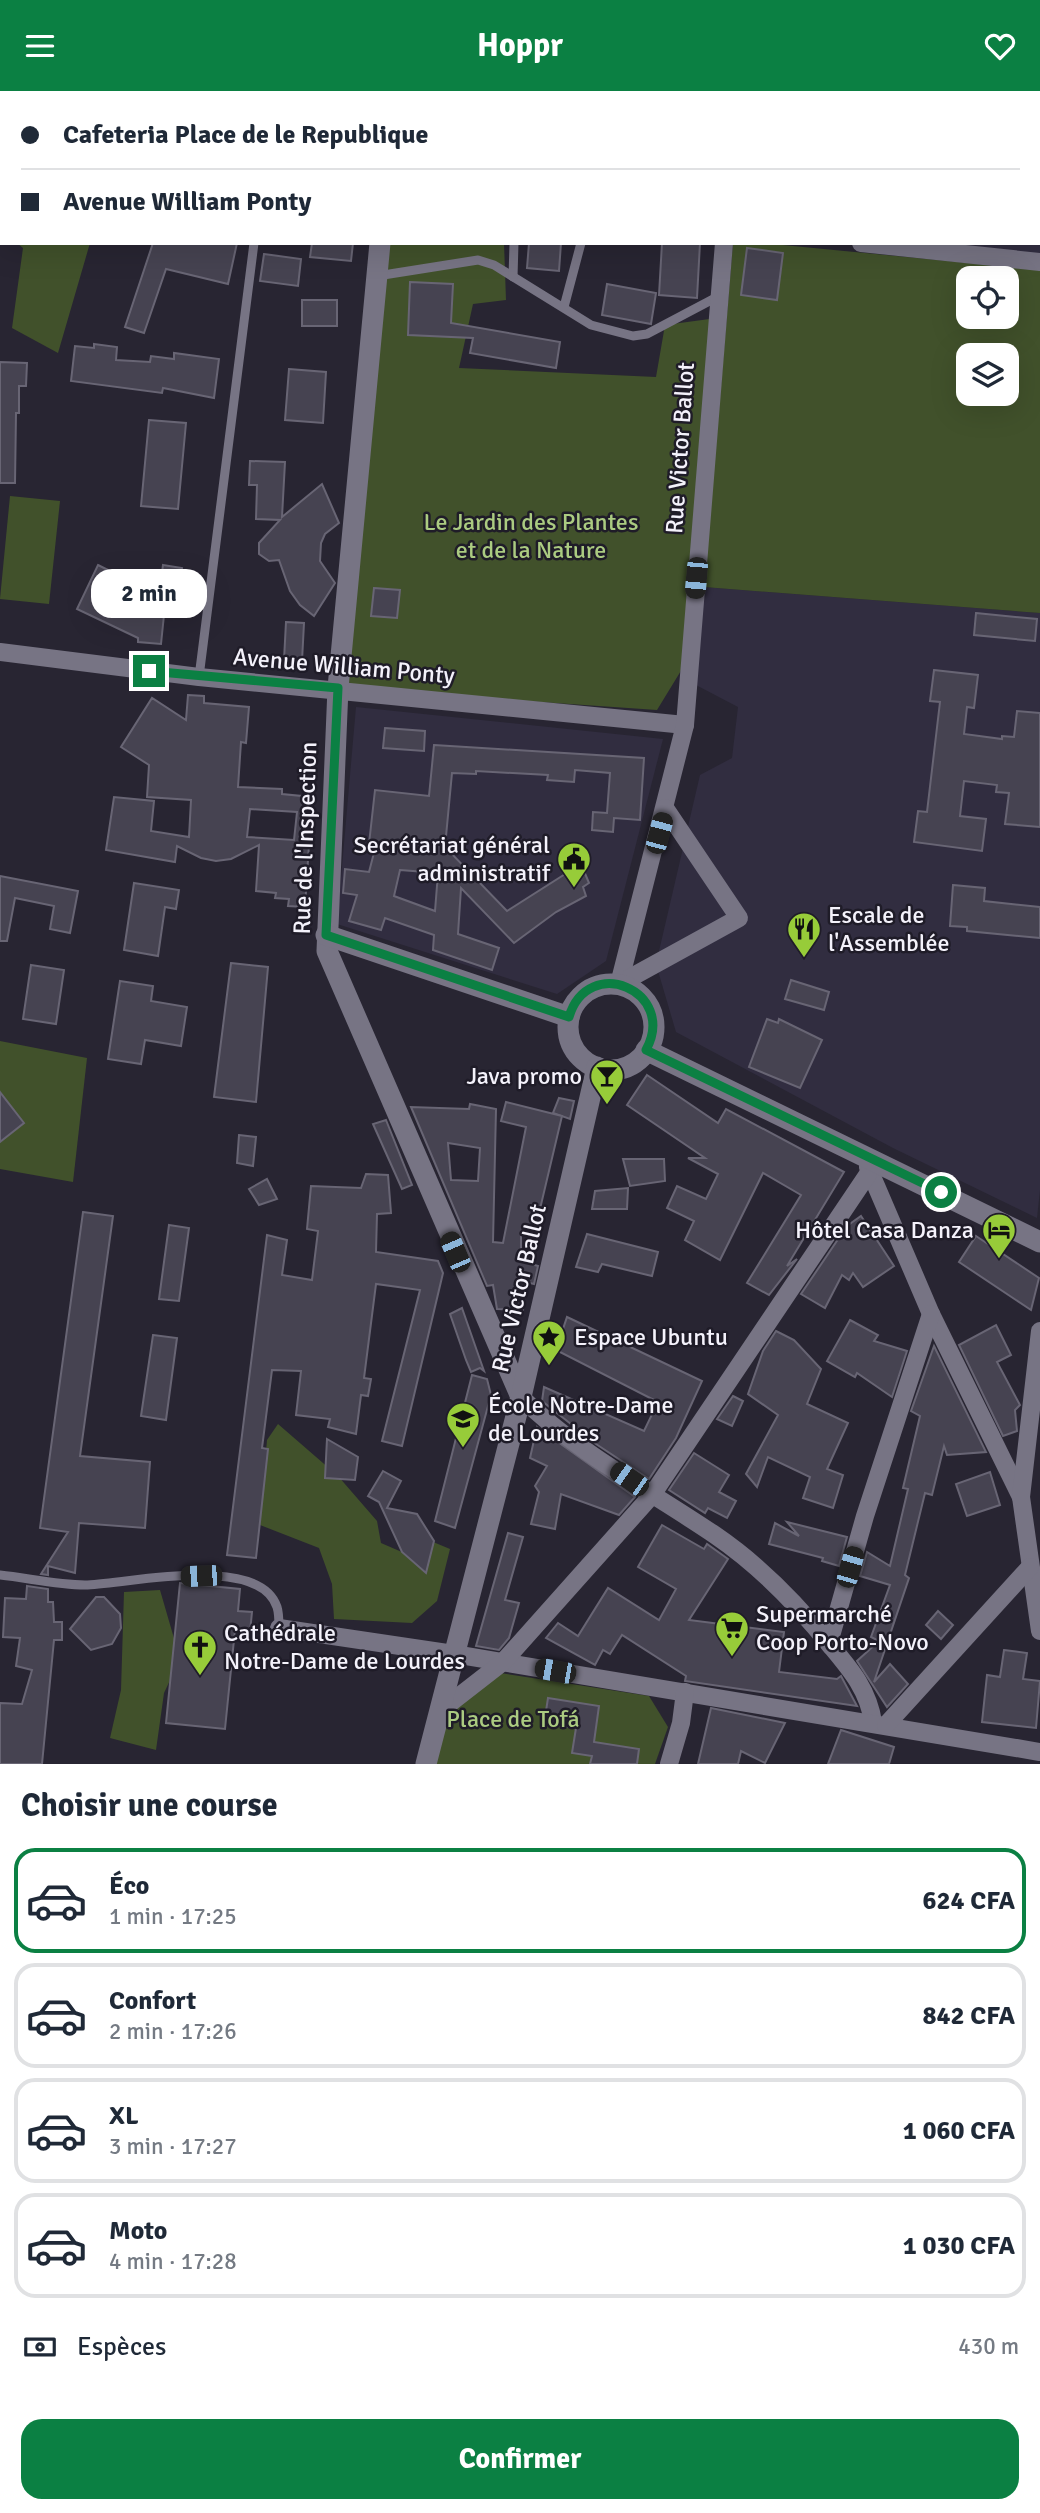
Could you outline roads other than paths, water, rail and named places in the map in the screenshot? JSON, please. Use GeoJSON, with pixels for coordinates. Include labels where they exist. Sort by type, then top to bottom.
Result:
{"type":"FeatureCollection","features":[{"type":"Feature","properties":{"kind":"street","name":"Rue de l'Inspection"},"geometry":{"type":"LineString","coordinates":[[380,245],[338,688],[326,935],[331,966],[521,1397]]}},
{"type":"Feature","properties":{"kind":"street","name":"Rue Victor Ballot"},"geometry":{"type":"LineString","coordinates":[[618,985],[685,725],[724,245]]}},
{"type":"Feature","properties":{"kind":"street"},"geometry":{"type":"LineString","coordinates":[[880,245],[1040,262]]}},
{"type":"Feature","properties":{"kind":"street","name":"Avenue William Ponty"},"geometry":{"type":"LineString","coordinates":[[0,652],[199,677],[338,688],[685,725]]}},
{"type":"Feature","properties":{"kind":"street"},"geometry":{"type":"LineString","coordinates":[[618,985],[739,918],[665,808]]}},
{"type":"Feature","properties":{"kind":"street"},"geometry":{"type":"LineString","coordinates":[[326,935],[569,1017]]}},
{"type":"Feature","properties":{"kind":"street"},"geometry":{"type":"LineString","coordinates":[[604,984],[618,985],[638,993],[650,1010],[653,1030],[646,1050],[625,1067],[611,1070],[597,1067],[582,1058],[574,1048],[569,1036],[569,1017],[584,993],[604,984]]}},
{"type":"Feature","properties":{"kind":"street"},"geometry":{"type":"LineString","coordinates":[[646,1050],[868,1165],[1040,1242]]}},
{"type":"Feature","properties":{"kind":"street","name":"Rue Victor Ballot"},"geometry":{"type":"LineString","coordinates":[[426,1764],[521,1397],[597,1067]]}},
{"type":"Feature","properties":{"kind":"street"},"geometry":{"type":"LineString","coordinates":[[868,1165],[931,1314],[1021,1497]]}},
{"type":"Feature","properties":{"kind":"street"},"geometry":{"type":"LineString","coordinates":[[440,1711],[503,1662],[652,1495],[868,1165]]}},
{"type":"Feature","properties":{"kind":"street"},"geometry":{"type":"LineString","coordinates":[[829,1643],[872,1491],[931,1314]]}},
{"type":"Feature","properties":{"kind":"street"},"geometry":{"type":"LineString","coordinates":[[1040,1331],[1021,1497],[1040,1631]]}},
{"type":"Feature","properties":{"kind":"street"},"geometry":{"type":"LineString","coordinates":[[521,1397],[538,1414],[652,1495],[717,1536],[765,1574],[858,1678],[879,1723]]}},
{"type":"Feature","properties":{"kind":"street"},"geometry":{"type":"LineString","coordinates":[[879,1723],[1030,1567]]}},
{"type":"Feature","properties":{"kind":"street"},"geometry":{"type":"LineString","coordinates":[[279,1628],[879,1723],[1040,1752]]}},
{"type":"Feature","properties":{"kind":"street"},"geometry":{"type":"LineString","coordinates":[[669,1764],[678,1737],[685,1692]]}},
{"type":"Feature","properties":{"kind":"lane"},"geometry":{"type":"LineString","coordinates":[[199,677],[254,245]]}},
{"type":"Feature","properties":{"kind":"lane"},"geometry":{"type":"LineString","coordinates":[[513,277],[514,245]]}},
{"type":"Feature","properties":{"kind":"lane"},"geometry":{"type":"LineString","coordinates":[[564,307],[580,245]]}},
{"type":"Feature","properties":{"kind":"lane"},"geometry":{"type":"LineString","coordinates":[[376,276],[478,261],[494,265],[592,325],[632,336],[647,334],[719,296]]}},
{"type":"Feature","properties":{"kind":"lane"},"geometry":{"type":"LineString","coordinates":[[0,1575],[85,1585],[201,1576],[247,1580],[271,1597],[277,1607],[279,1628]]}},
{"type":"Feature","properties":{"kind":"place","name":"Secrétariat général administratif"},"geometry":{"type":"Point","coordinates":[574,889]}},
{"type":"Feature","properties":{"kind":"place","name":"Escale de l'Assemblée"},"geometry":{"type":"Point","coordinates":[804,959]}},
{"type":"Feature","properties":{"kind":"place","name":"Java promo"},"geometry":{"type":"Point","coordinates":[607,1106]}},
{"type":"Feature","properties":{"kind":"place","name":"Hôtel Casa Danza"},"geometry":{"type":"Point","coordinates":[999,1260]}},
{"type":"Feature","properties":{"kind":"place","name":"Espace Ubuntu"},"geometry":{"type":"Point","coordinates":[549,1367]}},
{"type":"Feature","properties":{"kind":"place","name":"École Notre-Dame de Lourdes"},"geometry":{"type":"Point","coordinates":[463,1449]}},
{"type":"Feature","properties":{"kind":"place","name":"Supermarché Coop Porto-Novo"},"geometry":{"type":"Point","coordinates":[732,1658]}},
{"type":"Feature","properties":{"kind":"place","name":"Cathédrale Notre-Dame de Lourdes"},"geometry":{"type":"Point","coordinates":[200,1677]}},
{"type":"Feature","properties":{"kind":"park label","name":"Le Jardin des Plantes et de la Nature"},"geometry":{"type":"Point","coordinates":[531,536]}},
{"type":"Feature","properties":{"kind":"park label","name":"Place de Tofá"},"geometry":{"type":"Point","coordinates":[513,1719]}}]}
